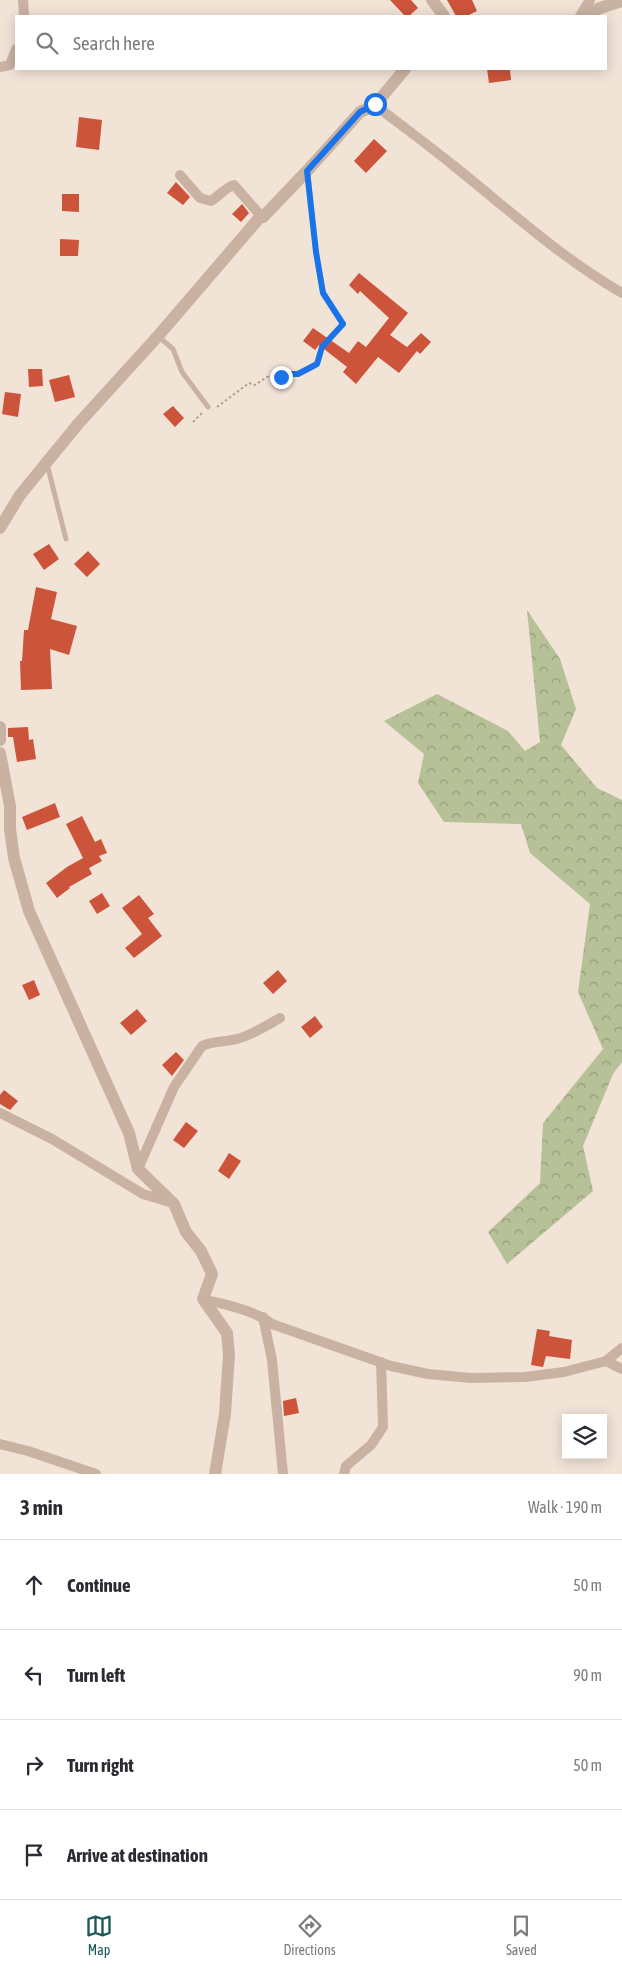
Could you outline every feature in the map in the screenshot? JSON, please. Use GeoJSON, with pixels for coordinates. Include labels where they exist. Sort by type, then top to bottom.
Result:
{"type":"FeatureCollection","features":[{"type":"Feature","properties":{"kind":"street"},"geometry":{"type":"LineString","coordinates":[[23,0],[24,15]]}},
{"type":"Feature","properties":{"kind":"street"},"geometry":{"type":"LineString","coordinates":[[432,0],[443,15]]}},
{"type":"Feature","properties":{"kind":"street"},"geometry":{"type":"LineString","coordinates":[[582,15],[590,0]]}},
{"type":"Feature","properties":{"kind":"street"},"geometry":{"type":"LineString","coordinates":[[584,15],[622,1]]}},
{"type":"Feature","properties":{"kind":"street"},"geometry":{"type":"LineString","coordinates":[[0,67],[10,64],[15,52]]}},
{"type":"Feature","properties":{"kind":"street"},"geometry":{"type":"LineString","coordinates":[[0,528],[20,495],[78,424],[158,336],[261,216],[263,217],[307,171],[360,112],[375,104],[404,70]]}},
{"type":"Feature","properties":{"kind":"street"},"geometry":{"type":"LineString","coordinates":[[375,104],[527,227],[590,274],[622,293]]}},
{"type":"Feature","properties":{"kind":"street"},"geometry":{"type":"LineString","coordinates":[[180,175],[200,198],[211,201],[223,194],[228,187],[234,185],[261,216]]}},
{"type":"Feature","properties":{"kind":"street"},"geometry":{"type":"LineString","coordinates":[[0,753],[10,806],[10,829],[14,858],[29,911],[129,1133],[138,1169],[174,1204],[186,1232],[201,1251],[212,1274],[203,1299]]}},
{"type":"Feature","properties":{"kind":"street"},"geometry":{"type":"LineString","coordinates":[[138,1169],[174,1087],[202,1046],[209,1043],[237,1039],[253,1033],[280,1018]]}},
{"type":"Feature","properties":{"kind":"street"},"geometry":{"type":"LineString","coordinates":[[0,1113],[52,1139],[143,1194],[174,1204]]}},
{"type":"Feature","properties":{"kind":"street"},"geometry":{"type":"LineString","coordinates":[[203,1299],[236,1307],[263,1317],[272,1324],[381,1362],[428,1374],[525,1378],[564,1372],[606,1361],[622,1348]]}},
{"type":"Feature","properties":{"kind":"street"},"geometry":{"type":"LineString","coordinates":[[203,1299],[227,1333],[229,1354],[225,1414],[215,1474]]}},
{"type":"Feature","properties":{"kind":"street"},"geometry":{"type":"LineString","coordinates":[[263,1317],[272,1360],[283,1474]]}},
{"type":"Feature","properties":{"kind":"street"},"geometry":{"type":"LineString","coordinates":[[606,1361],[622,1369]]}},
{"type":"Feature","properties":{"kind":"street"},"geometry":{"type":"LineString","coordinates":[[344,1474],[346,1466],[370,1445],[383,1427],[381,1362]]}},
{"type":"Feature","properties":{"kind":"street"},"geometry":{"type":"LineString","coordinates":[[0,1444],[28,1451],[96,1474]]}},
{"type":"Feature","properties":{"kind":"lane"},"geometry":{"type":"LineString","coordinates":[[307,171],[316,252],[323,293],[343,324]]}},
{"type":"Feature","properties":{"kind":"lane"},"geometry":{"type":"LineString","coordinates":[[158,336],[173,349],[182,372],[208,407]]}},
{"type":"Feature","properties":{"kind":"lane"},"geometry":{"type":"LineString","coordinates":[[47,464],[66,538]]}},
{"type":"Feature","properties":{"kind":"path"},"geometry":{"type":"LineString","coordinates":[[193,422],[208,407],[217,407],[249,383],[255,385],[267,377],[298,374],[317,364],[322,347],[343,324]]}},
{"type":"Feature","properties":{"kind":"green space"},"geometry":{"type":"Polygon","coordinates":[[[527,610],[560,659],[576,709],[561,745],[597,788],[622,800],[622,1062],[613,1074],[583,1146],[593,1191],[507,1264],[488,1232],[540,1183],[543,1123],[603,1049],[578,992],[590,904],[530,853],[521,824],[444,822],[418,783],[424,754],[384,721],[437,694],[508,731],[525,751],[540,742],[527,610]]]}},
{"type":"Feature","properties":{"kind":"building"},"geometry":{"type":"Polygon","coordinates":[[[390,0],[411,0],[418,8],[410,15],[404,15],[390,0]]]}},
{"type":"Feature","properties":{"kind":"building"},"geometry":{"type":"Polygon","coordinates":[[[447,0],[472,0],[477,11],[469,15],[455,15],[447,0]]]}},
{"type":"Feature","properties":{"kind":"building"},"geometry":{"type":"Polygon","coordinates":[[[487,70],[510,70],[511,80],[489,83],[487,70]]]}},
{"type":"Feature","properties":{"kind":"building"},"geometry":{"type":"Polygon","coordinates":[[[79,117],[102,120],[99,150],[76,147],[79,117]]]}},
{"type":"Feature","properties":{"kind":"building"},"geometry":{"type":"Polygon","coordinates":[[[374,139],[387,151],[366,173],[354,161],[374,139]]]}},
{"type":"Feature","properties":{"kind":"building"},"geometry":{"type":"Polygon","coordinates":[[[176,182],[190,197],[183,205],[167,193],[176,182]]]}},
{"type":"Feature","properties":{"kind":"building"},"geometry":{"type":"Polygon","coordinates":[[[62,194],[79,194],[79,212],[62,211],[62,194]]]}},
{"type":"Feature","properties":{"kind":"building"},"geometry":{"type":"Polygon","coordinates":[[[242,204],[249,213],[241,222],[232,214],[242,204]]]}},
{"type":"Feature","properties":{"kind":"building"},"geometry":{"type":"Polygon","coordinates":[[[60,239],[79,240],[78,256],[60,256],[60,239]]]}},
{"type":"Feature","properties":{"kind":"building"},"geometry":{"type":"Polygon","coordinates":[[[359,273],[408,313],[390,335],[407,347],[421,333],[431,342],[420,354],[417,351],[399,373],[378,357],[356,384],[343,372],[347,367],[319,345],[315,350],[303,341],[313,328],[349,353],[358,341],[366,347],[389,318],[360,291],[358,294],[349,285],[359,273]]]}},
{"type":"Feature","properties":{"kind":"building"},"geometry":{"type":"Polygon","coordinates":[[[28,369],[42,369],[43,386],[29,387],[28,369]]]}},
{"type":"Feature","properties":{"kind":"building"},"geometry":{"type":"Polygon","coordinates":[[[69,375],[75,397],[55,402],[49,380],[69,375]]]}},
{"type":"Feature","properties":{"kind":"building"},"geometry":{"type":"Polygon","coordinates":[[[5,392],[21,394],[18,417],[2,414],[5,392]]]}},
{"type":"Feature","properties":{"kind":"building"},"geometry":{"type":"Polygon","coordinates":[[[173,406],[184,418],[175,427],[163,414],[173,406]]]}},
{"type":"Feature","properties":{"kind":"building"},"geometry":{"type":"Polygon","coordinates":[[[49,544],[59,559],[44,570],[33,554],[49,544]]]}},
{"type":"Feature","properties":{"kind":"building"},"geometry":{"type":"Polygon","coordinates":[[[88,551],[100,564],[87,577],[74,564],[88,551]]]}},
{"type":"Feature","properties":{"kind":"building"},"geometry":{"type":"Polygon","coordinates":[[[36,587],[57,592],[51,619],[77,626],[69,655],[50,649],[52,689],[21,690],[20,661],[22,661],[24,630],[28,630],[36,587]]]}},
{"type":"Feature","properties":{"kind":"building"},"geometry":{"type":"Polygon","coordinates":[[[28,727],[29,740],[33,739],[36,759],[17,762],[13,737],[8,737],[8,728],[28,727]]]}},
{"type":"Feature","properties":{"kind":"building"},"geometry":{"type":"Polygon","coordinates":[[[55,803],[60,817],[27,830],[22,817],[55,803]]]}},
{"type":"Feature","properties":{"kind":"building"},"geometry":{"type":"Polygon","coordinates":[[[82,816],[95,842],[101,839],[107,853],[99,856],[102,861],[89,868],[92,874],[69,887],[57,898],[46,883],[67,867],[83,858],[66,824],[82,816]]]}},
{"type":"Feature","properties":{"kind":"building"},"geometry":{"type":"Polygon","coordinates":[[[102,893],[110,906],[97,914],[89,901],[102,893]]]}},
{"type":"Feature","properties":{"kind":"building"},"geometry":{"type":"Polygon","coordinates":[[[139,895],[154,914],[148,918],[162,936],[134,958],[125,948],[142,934],[122,908],[139,895]]]}},
{"type":"Feature","properties":{"kind":"building"},"geometry":{"type":"Polygon","coordinates":[[[278,970],[287,981],[273,994],[263,983],[278,970]]]}},
{"type":"Feature","properties":{"kind":"building"},"geometry":{"type":"Polygon","coordinates":[[[34,980],[40,995],[29,1000],[22,985],[34,980]]]}},
{"type":"Feature","properties":{"kind":"building"},"geometry":{"type":"Polygon","coordinates":[[[137,1009],[147,1021],[131,1035],[120,1023],[137,1009]]]}},
{"type":"Feature","properties":{"kind":"building"},"geometry":{"type":"Polygon","coordinates":[[[315,1016],[323,1027],[310,1038],[301,1027],[315,1016]]]}},
{"type":"Feature","properties":{"kind":"building"},"geometry":{"type":"Polygon","coordinates":[[[176,1052],[184,1060],[172,1076],[162,1065],[176,1052]]]}},
{"type":"Feature","properties":{"kind":"building"},"geometry":{"type":"Polygon","coordinates":[[[4,1090],[18,1101],[10,1110],[0,1104],[0,1095],[4,1090]]]}},
{"type":"Feature","properties":{"kind":"building"},"geometry":{"type":"Polygon","coordinates":[[[186,1122],[198,1131],[184,1148],[173,1140],[186,1122]]]}},
{"type":"Feature","properties":{"kind":"building"},"geometry":{"type":"Polygon","coordinates":[[[229,1153],[241,1161],[229,1179],[218,1171],[229,1153]]]}},
{"type":"Feature","properties":{"kind":"building"},"geometry":{"type":"Polygon","coordinates":[[[537,1329],[550,1331],[549,1336],[572,1340],[570,1359],[546,1356],[543,1367],[531,1365],[537,1329]]]}},
{"type":"Feature","properties":{"kind":"building"},"geometry":{"type":"Polygon","coordinates":[[[296,1398],[299,1413],[284,1416],[283,1401],[296,1398]]]}},
{"type":"Feature","properties":{"kind":"route"},"geometry":{"type":"LineString","coordinates":[[281,377],[298,374],[317,364],[322,347],[343,324],[328,304],[323,293],[316,252],[307,171],[360,112],[375,104]]}}]}
